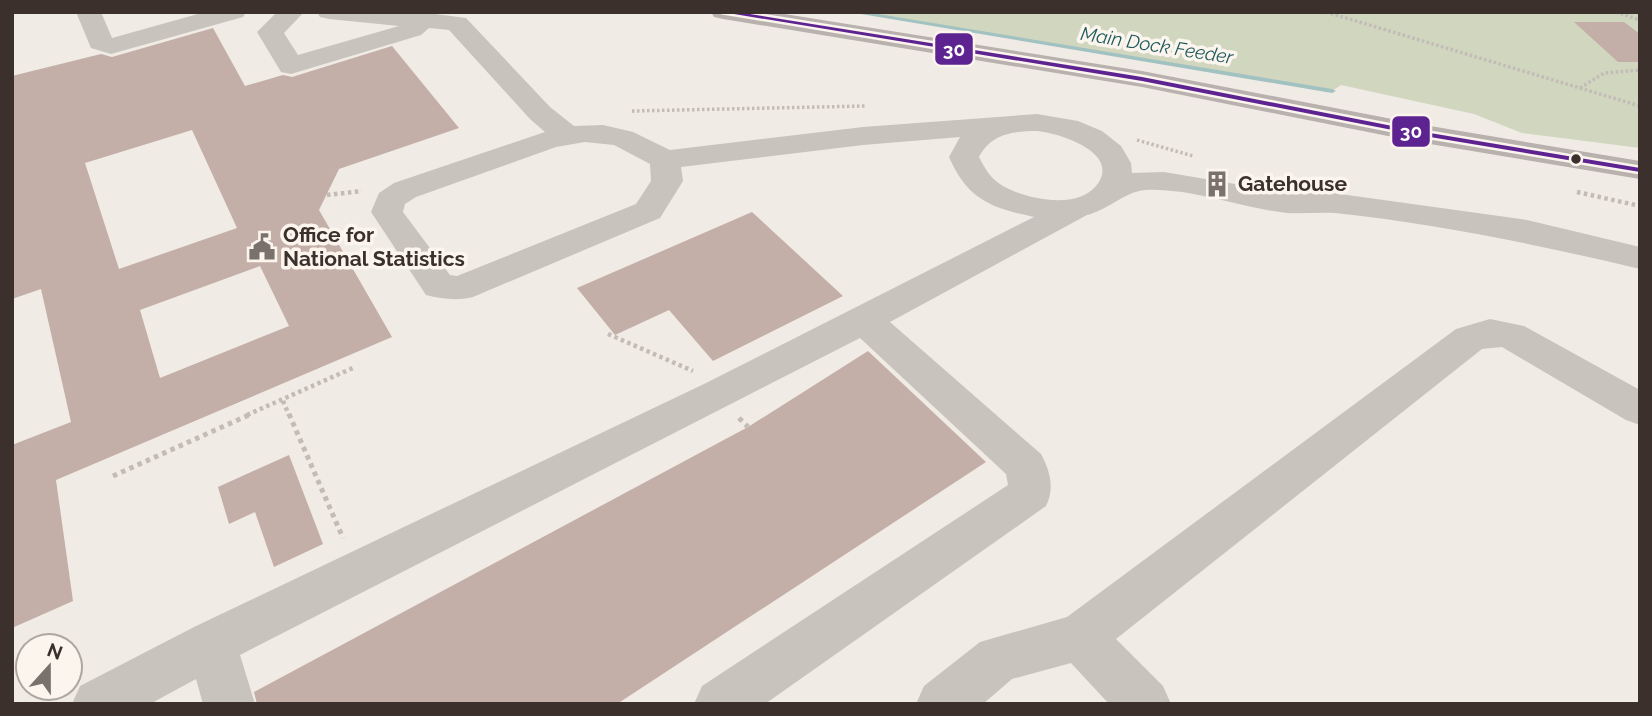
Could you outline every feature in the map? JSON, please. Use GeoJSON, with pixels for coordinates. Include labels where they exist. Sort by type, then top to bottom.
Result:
{"type":"FeatureCollection","features":[{"type":"Feature","properties":{"kind":"main road"},"geometry":{"type":"LineString","coordinates":[[723,12],[1155,81],[1419,133],[1640,169]]}},
{"type":"Feature","properties":{"kind":"main road"},"geometry":{"type":"LineString","coordinates":[[1419,133],[1640,188]]}},
{"type":"Feature","properties":{"kind":"lane"},"geometry":{"type":"LineString","coordinates":[[88,12],[100,42],[111,46],[234,12]]}},
{"type":"Feature","properties":{"kind":"lane"},"geometry":{"type":"LineString","coordinates":[[292,12],[270,32],[291,66],[412,30],[424,19]]}},
{"type":"Feature","properties":{"kind":"lane"},"geometry":{"type":"LineString","coordinates":[[329,12],[457,23],[540,113],[565,133]]}},
{"type":"Feature","properties":{"kind":"lane"},"geometry":{"type":"LineString","coordinates":[[665,160],[667,181],[648,211],[460,288],[439,286],[387,212],[390,200],[405,190],[565,133],[601,133],[639,142],[665,160],[881,134],[994,127],[1031,121],[1056,124],[1080,132],[1103,146],[1141,160],[1311,193],[1333,203]]}},
{"type":"Feature","properties":{"kind":"lane"},"geometry":{"type":"LineString","coordinates":[[966,168],[966,150],[974,138],[994,127]]}},
{"type":"Feature","properties":{"kind":"lane"},"geometry":{"type":"LineString","coordinates":[[881,134],[931,149],[966,168],[981,187],[992,195],[1032,208],[1060,209],[1138,181],[1164,181],[1288,203],[1333,203],[1527,231],[1640,258]]}},
{"type":"Feature","properties":{"kind":"lane"},"geometry":{"type":"LineString","coordinates":[[99,704],[212,644],[864,320],[1096,198],[1114,184],[1116,167],[1103,146]]}},
{"type":"Feature","properties":{"kind":"lane"},"geometry":{"type":"LineString","coordinates":[[969,265],[985,236],[992,195]]}},
{"type":"Feature","properties":{"kind":"lane"},"geometry":{"type":"LineString","coordinates":[[1464,224],[1640,273]]}},
{"type":"Feature","properties":{"kind":"lane"},"geometry":{"type":"LineString","coordinates":[[720,704],[1031,493],[1026,466],[864,320]]}},
{"type":"Feature","properties":{"kind":"lane"},"geometry":{"type":"LineString","coordinates":[[942,704],[998,659],[1080,637],[1469,339],[1490,332],[1511,335],[1640,409]]}},
{"type":"Feature","properties":{"kind":"lane"},"geometry":{"type":"LineString","coordinates":[[1080,637],[1146,704]]}},
{"type":"Feature","properties":{"kind":"lane"},"geometry":{"type":"LineString","coordinates":[[212,644],[229,704]]}},
{"type":"Feature","properties":{"kind":"path"},"geometry":{"type":"LineString","coordinates":[[1326,12],[1640,106]]}},
{"type":"Feature","properties":{"kind":"path"},"geometry":{"type":"LineString","coordinates":[[1616,12],[1640,20]]}},
{"type":"Feature","properties":{"kind":"path"},"geometry":{"type":"LineString","coordinates":[[1579,88],[1604,73],[1640,70]]}},
{"type":"Feature","properties":{"kind":"path"},"geometry":{"type":"LineString","coordinates":[[1577,192],[1640,206]]}},
{"type":"Feature","properties":{"kind":"path"},"geometry":{"type":"LineString","coordinates":[[608,334],[703,376]]}},
{"type":"Feature","properties":{"kind":"path"},"geometry":{"type":"LineString","coordinates":[[113,475],[355,367]]}},
{"type":"Feature","properties":{"kind":"path"},"geometry":{"type":"LineString","coordinates":[[283,401],[357,573]]}},
{"type":"Feature","properties":{"kind":"green space"},"geometry":{"type":"Polygon","coordinates":[[[852,12],[1640,12],[1640,148],[1522,133],[1474,114],[1341,85],[1332,91],[852,12]]]}},
{"type":"Feature","properties":{"kind":"building"},"geometry":{"type":"Polygon","coordinates":[[[1574,22],[1624,22],[1640,34],[1640,62],[1618,62],[1574,22]]]}},
{"type":"Feature","properties":{"kind":"building","name":"Office for National Statistics"},"geometry":{"type":"Polygon","coordinates":[[[213,28],[245,86],[283,75],[292,77],[392,46],[459,128],[339,169],[319,210],[392,337],[56,480],[73,601],[12,628],[12,445],[71,422],[41,289],[12,299],[12,76],[101,54],[112,57],[213,28]],[[192,130],[85,163],[119,269],[237,228],[192,130]],[[260,266],[140,310],[160,378],[289,326],[260,266]]]}},
{"type":"Feature","properties":{"kind":"building"},"geometry":{"type":"Polygon","coordinates":[[[752,212],[843,296],[713,361],[669,310],[615,335],[577,288],[752,212]]]}},
{"type":"Feature","properties":{"kind":"building"},"geometry":{"type":"Polygon","coordinates":[[[868,351],[986,462],[617,704],[257,704],[254,692],[748,427],[868,351]]]}},
{"type":"Feature","properties":{"kind":"building"},"geometry":{"type":"Polygon","coordinates":[[[289,455],[323,544],[274,567],[255,512],[229,524],[218,487],[289,455]]]}},
{"type":"Feature","properties":{"kind":"waterway","name":"Main Dock Feeder"},"geometry":{"type":"LineString","coordinates":[[852,12],[1332,91]]}},
{"type":"Feature","properties":{"kind":"transit line","name":"30"},"geometry":{"type":"LineString","coordinates":[[725,12],[1142,79],[1418,133],[1640,170]]}},
{"type":"Feature","properties":{"kind":"place","name":"Gatehouse"},"geometry":{"type":"Point","coordinates":[1217,184]}},
{"type":"Feature","properties":{"kind":"place","name":"Office for National Statistics"},"geometry":{"type":"Point","coordinates":[262,247]}}]}
